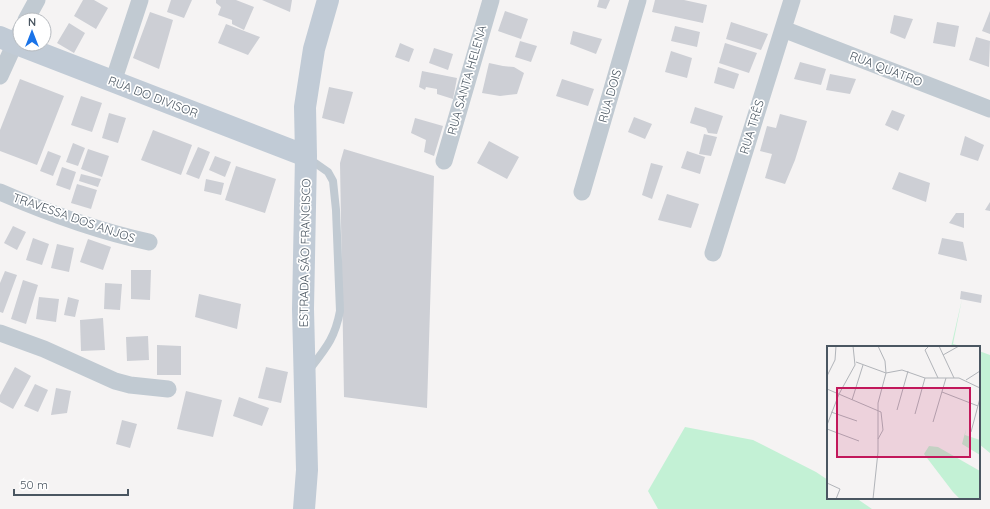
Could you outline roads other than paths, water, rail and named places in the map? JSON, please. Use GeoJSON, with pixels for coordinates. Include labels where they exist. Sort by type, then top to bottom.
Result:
{"type":"FeatureCollection","features":[{"type":"Feature","properties":{"kind":"street"},"geometry":{"type":"LineString","coordinates":[[30,12],[37,0]]}},
{"type":"Feature","properties":{"kind":"street"},"geometry":{"type":"LineString","coordinates":[[113,82],[140,0]]}},
{"type":"Feature","properties":{"kind":"street","name":"ESTRADA SÃO FRANCISCO"},"geometry":{"type":"LineString","coordinates":[[304,509],[307,470],[303,309],[306,156],[305,107],[314,49],[328,0]]}},
{"type":"Feature","properties":{"kind":"street","name":"RUA SANTA HELENA"},"geometry":{"type":"LineString","coordinates":[[444,161],[490,0]]}},
{"type":"Feature","properties":{"kind":"street","name":"RUA DOIS"},"geometry":{"type":"LineString","coordinates":[[582,192],[638,0]]}},
{"type":"Feature","properties":{"kind":"street","name":"RUA TRÊS"},"geometry":{"type":"LineString","coordinates":[[713,253],[792,0]]}},
{"type":"Feature","properties":{"kind":"street","name":"RUA QUATRO"},"geometry":{"type":"LineString","coordinates":[[783,29],[990,109]]}},
{"type":"Feature","properties":{"kind":"street"},"geometry":{"type":"LineString","coordinates":[[0,76],[11,37]]}},
{"type":"Feature","properties":{"kind":"street","name":"RUA DO DIVISOR"},"geometry":{"type":"LineString","coordinates":[[11,37],[113,82],[306,156]]}},
{"type":"Feature","properties":{"kind":"street","name":"TRAVESSA DOS ANJOS"},"geometry":{"type":"LineString","coordinates":[[0,192],[34,207],[118,235],[149,242]]}},
{"type":"Feature","properties":{"kind":"street"},"geometry":{"type":"LineString","coordinates":[[0,333],[44,349],[115,381],[130,385],[168,389]]}},
{"type":"Feature","properties":{"kind":"lane"},"geometry":{"type":"LineString","coordinates":[[305,375],[332,339],[337,326],[340,311],[336,210],[332,181],[328,172],[306,156]]}}]}
